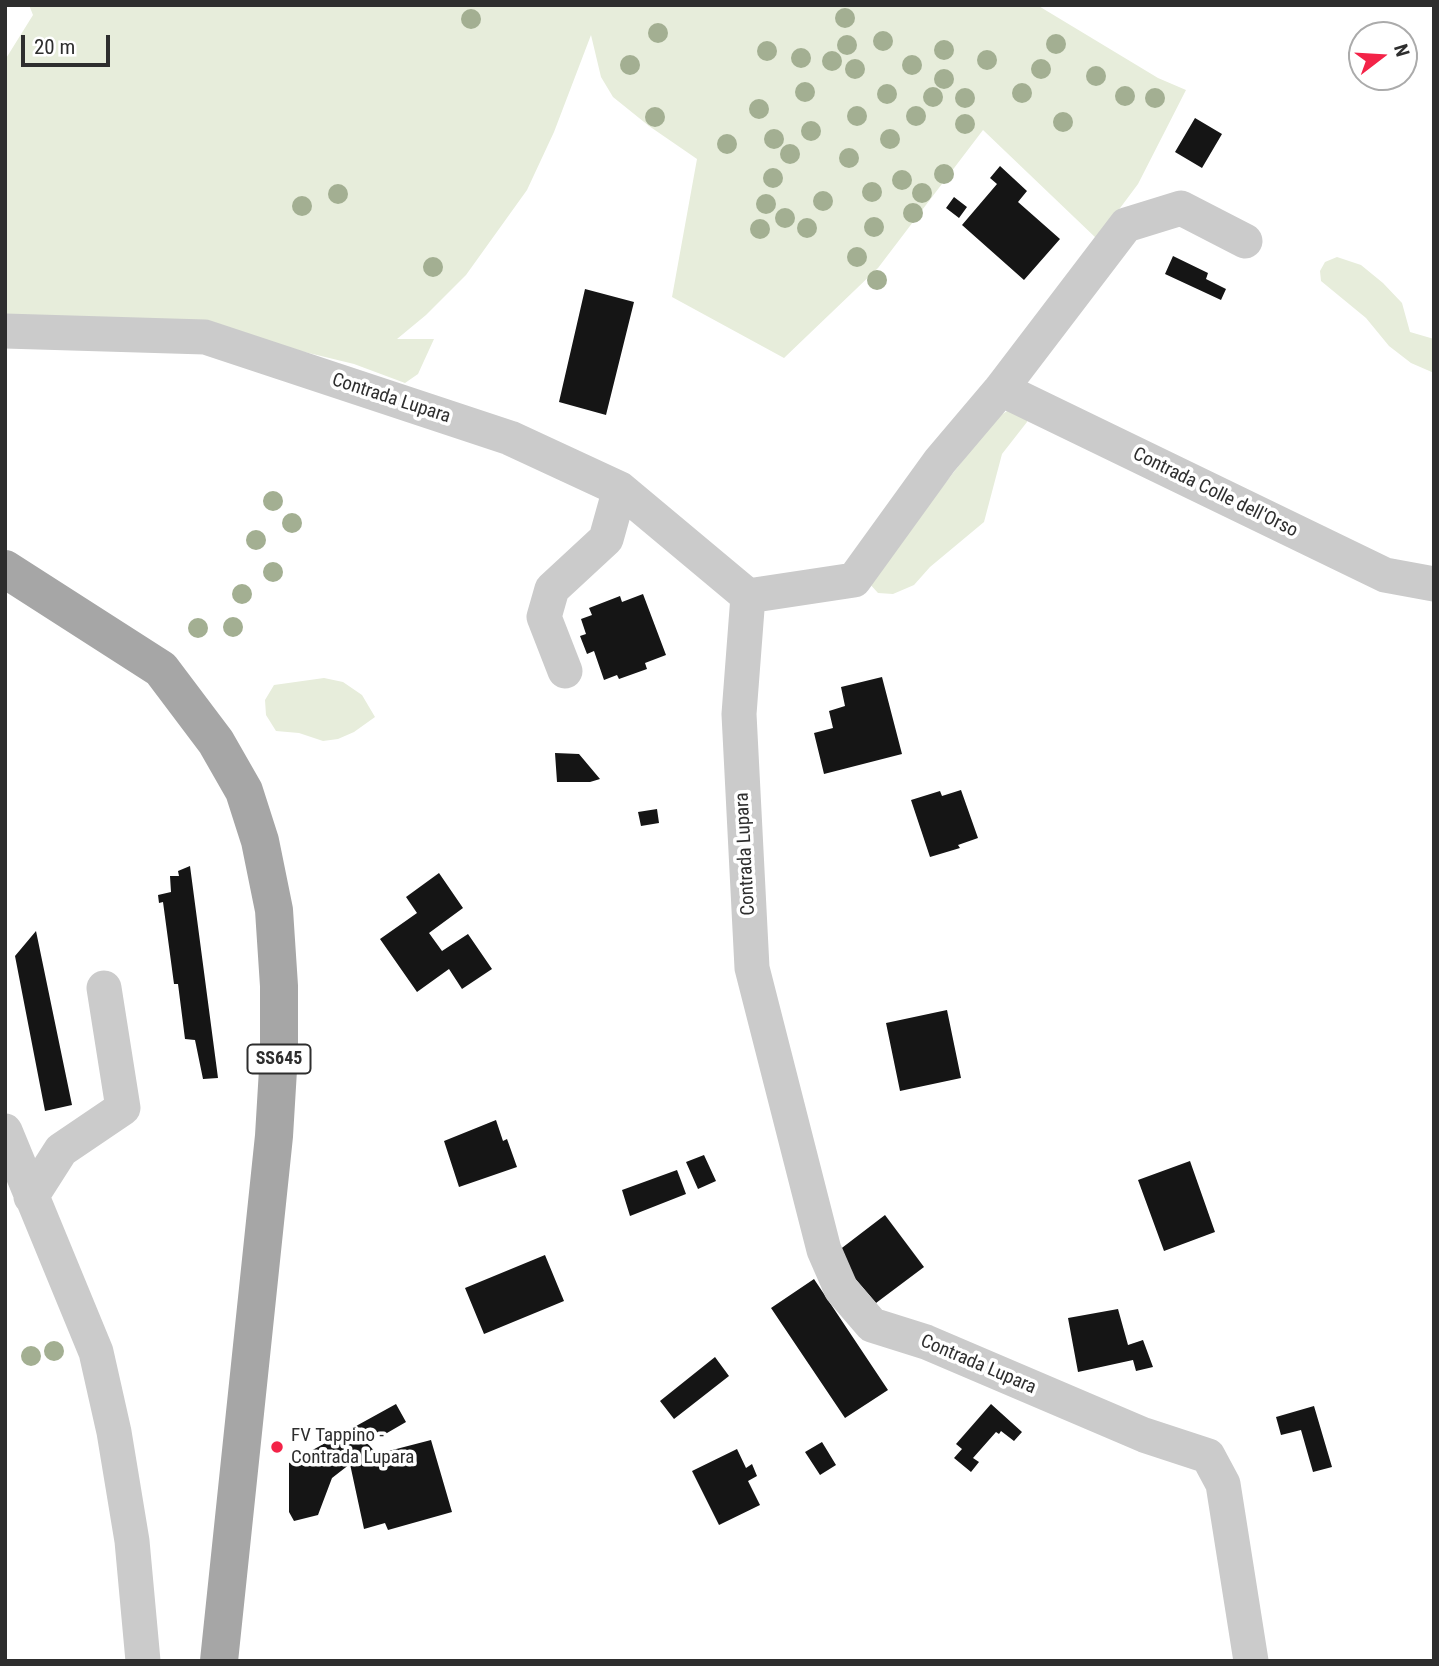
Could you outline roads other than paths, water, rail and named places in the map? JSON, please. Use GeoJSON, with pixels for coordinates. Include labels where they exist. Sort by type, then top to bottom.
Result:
{"type":"FeatureCollection","features":[{"type":"Feature","properties":{"kind":"main road","name":"SS645"},"geometry":{"type":"LineString","coordinates":[[5,569],[161,669],[216,742],[244,791],[260,841],[274,910],[279,986],[279,1053],[274,1136],[219,1661]]}},
{"type":"Feature","properties":{"kind":"street"},"geometry":{"type":"LineString","coordinates":[[748,596],[854,580],[940,461],[1001,388],[1126,225],[1181,208],[1245,241]]}},
{"type":"Feature","properties":{"kind":"street","name":"Contrada Lupara"},"geometry":{"type":"LineString","coordinates":[[5,331],[205,337],[510,438],[620,489],[748,596],[739,714],[752,968],[824,1250],[841,1289],[872,1325],[926,1342],[1143,1435],[1208,1456],[1223,1484],[1251,1661]]}},
{"type":"Feature","properties":{"kind":"street","name":"Contrada Colle dell'Orso"},"geometry":{"type":"LineString","coordinates":[[1001,388],[1385,575],[1434,584]]}},
{"type":"Feature","properties":{"kind":"street"},"geometry":{"type":"LineString","coordinates":[[565,671],[544,617],[552,589],[606,539],[620,489]]}},
{"type":"Feature","properties":{"kind":"street"},"geometry":{"type":"LineString","coordinates":[[31,1197],[61,1150],[123,1108],[104,988]]}},
{"type":"Feature","properties":{"kind":"street"},"geometry":{"type":"LineString","coordinates":[[5,1131],[96,1352],[114,1432],[132,1541],[144,1661]]}},
{"type":"Feature","properties":{"kind":"place","name":"FV Tappino - Contrada Lupara"},"geometry":{"type":"Point","coordinates":[277,1447]}}]}
